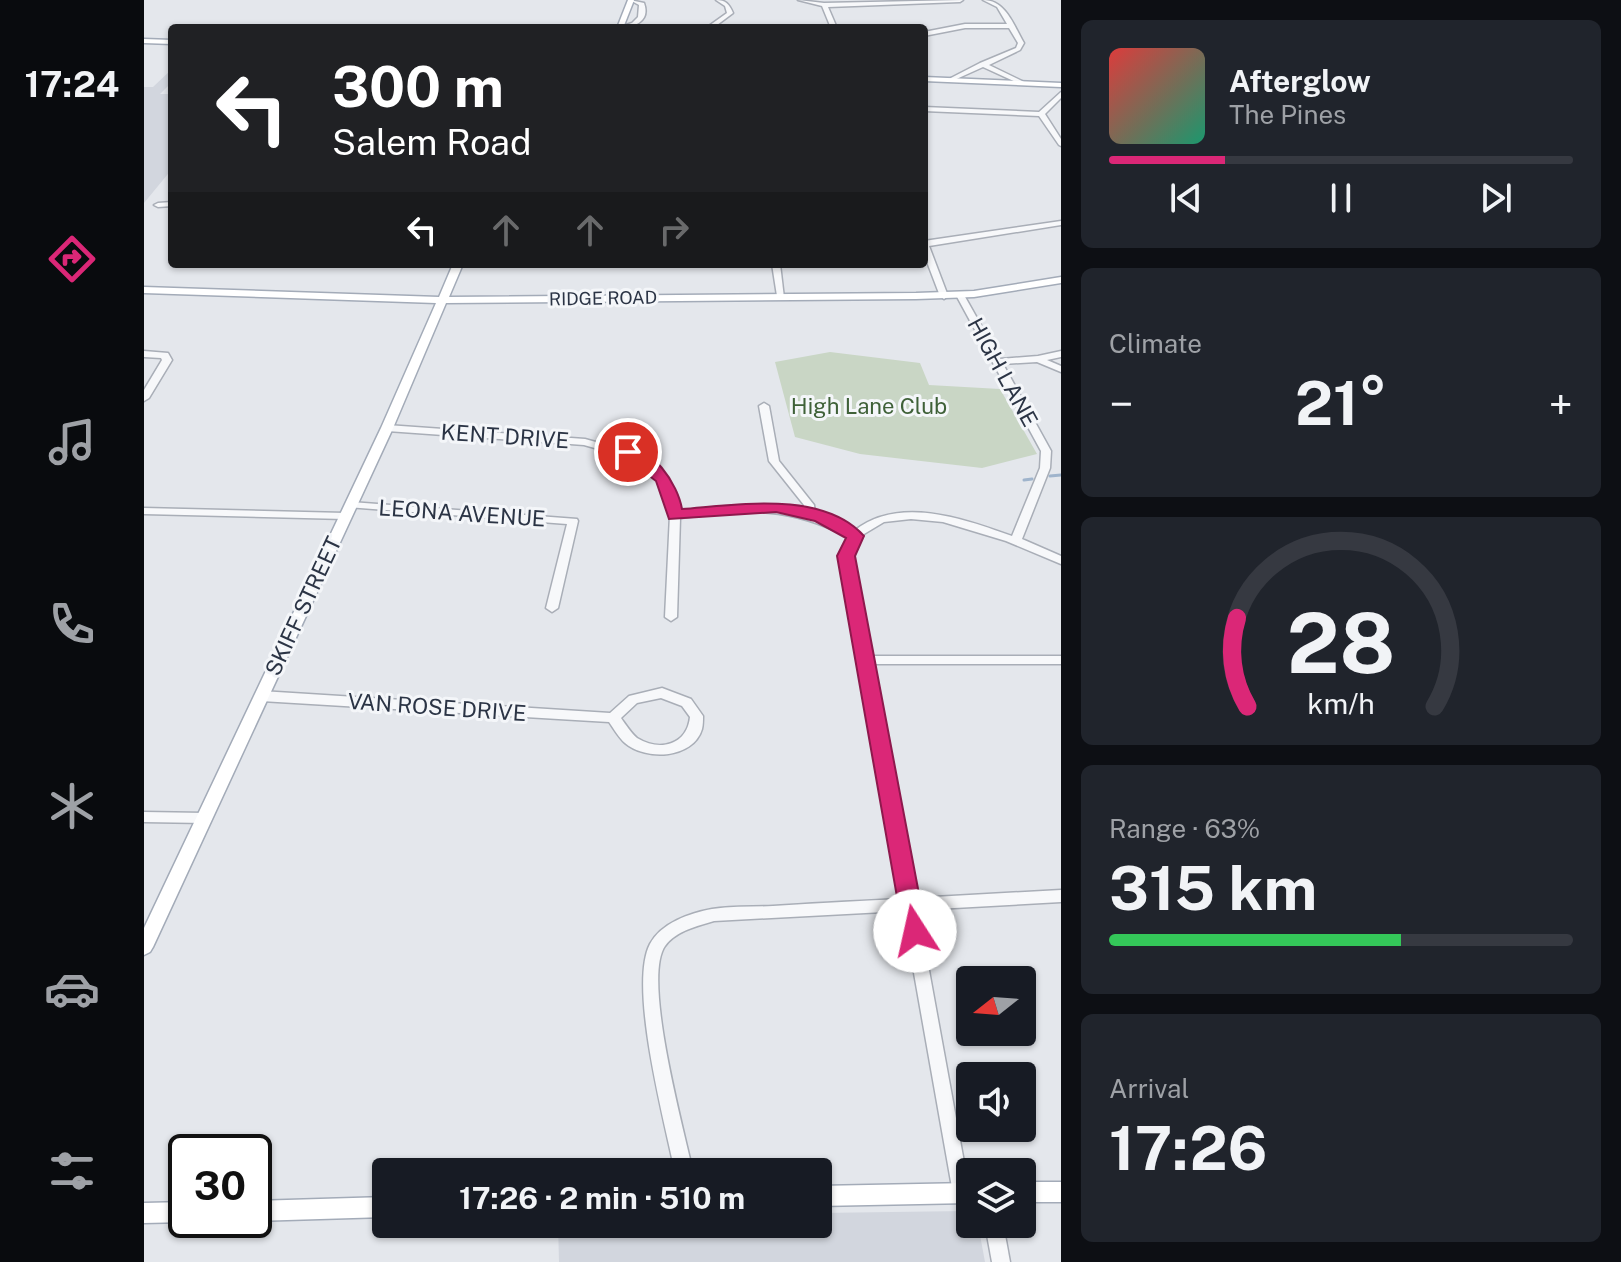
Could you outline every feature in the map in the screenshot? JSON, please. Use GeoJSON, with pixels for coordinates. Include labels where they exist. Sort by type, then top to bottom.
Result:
{"type":"FeatureCollection","features":[{"type":"Feature","properties":{"kind":"main road"},"geometry":{"type":"LineString","coordinates":[[622,24],[632,0]]}},
{"type":"Feature","properties":{"kind":"main road"},"geometry":{"type":"LineString","coordinates":[[144,41],[168,42]]}},
{"type":"Feature","properties":{"kind":"main road"},"geometry":{"type":"LineString","coordinates":[[928,79],[1061,85]]}},
{"type":"Feature","properties":{"kind":"main road","name":"SKIFF STREET"},"geometry":{"type":"LineString","coordinates":[[144,947],[387,428],[456,268]]}},
{"type":"Feature","properties":{"kind":"main road","name":"RIDGE ROAD"},"geometry":{"type":"LineString","coordinates":[[144,290],[442,300],[944,296],[1061,280]]}},
{"type":"Feature","properties":{"kind":"main road"},"geometry":{"type":"LineString","coordinates":[[1036,1192],[1061,1192]]}},
{"type":"Feature","properties":{"kind":"main road"},"geometry":{"type":"LineString","coordinates":[[832,1196],[956,1193]]}},
{"type":"Feature","properties":{"kind":"main road"},"geometry":{"type":"LineString","coordinates":[[272,1210],[372,1207]]}},
{"type":"Feature","properties":{"kind":"main road"},"geometry":{"type":"LineString","coordinates":[[144,1213],[168,1212]]}},
{"type":"Feature","properties":{"kind":"street"},"geometry":{"type":"LineString","coordinates":[[632,0],[642,4],[642,16],[634,24]]}},
{"type":"Feature","properties":{"kind":"street"},"geometry":{"type":"LineString","coordinates":[[715,24],[730,13],[727,5],[719,0]]}},
{"type":"Feature","properties":{"kind":"street"},"geometry":{"type":"LineString","coordinates":[[801,0],[824,5],[960,0]]}},
{"type":"Feature","properties":{"kind":"street"},"geometry":{"type":"LineString","coordinates":[[986,0],[996,3],[1004,0]]}},
{"type":"Feature","properties":{"kind":"street"},"geometry":{"type":"LineString","coordinates":[[950,80],[1020,47],[1020,40],[996,3]]}},
{"type":"Feature","properties":{"kind":"street"},"geometry":{"type":"LineString","coordinates":[[824,5],[832,24]]}},
{"type":"Feature","properties":{"kind":"street"},"geometry":{"type":"LineString","coordinates":[[928,33],[965,26],[1011,26]]}},
{"type":"Feature","properties":{"kind":"street"},"geometry":{"type":"LineString","coordinates":[[982,64],[1022,83]]}},
{"type":"Feature","properties":{"kind":"street"},"geometry":{"type":"LineString","coordinates":[[928,109],[1041,114],[1061,94]]}},
{"type":"Feature","properties":{"kind":"street"},"geometry":{"type":"LineString","coordinates":[[1041,114],[1061,144]]}},
{"type":"Feature","properties":{"kind":"street"},"geometry":{"type":"LineString","coordinates":[[158,205],[168,204]]}},
{"type":"Feature","properties":{"kind":"street"},"geometry":{"type":"LineString","coordinates":[[928,242],[1061,223]]}},
{"type":"Feature","properties":{"kind":"street"},"geometry":{"type":"LineString","coordinates":[[928,254],[944,296]]}},
{"type":"Feature","properties":{"kind":"street"},"geometry":{"type":"LineString","coordinates":[[777,268],[781,296]]}},
{"type":"Feature","properties":{"kind":"street","name":"HIGH LANE"},"geometry":{"type":"LineString","coordinates":[[960,295],[1046,451],[1045,468],[1016,540]]}},
{"type":"Feature","properties":{"kind":"street"},"geometry":{"type":"LineString","coordinates":[[144,354],[165,355],[167,360],[144,398]]}},
{"type":"Feature","properties":{"kind":"street"},"geometry":{"type":"LineString","coordinates":[[998,362],[1061,354]]}},
{"type":"Feature","properties":{"kind":"street"},"geometry":{"type":"LineString","coordinates":[[1038,359],[1061,369]]}},
{"type":"Feature","properties":{"kind":"street"},"geometry":{"type":"LineString","coordinates":[[764,406],[774,461],[809,505],[810,513]]}},
{"type":"Feature","properties":{"kind":"street","name":"KENT DRIVE"},"geometry":{"type":"LineString","coordinates":[[387,428],[585,442],[628,452],[655,469],[671,492],[675,515],[671,617]]}},
{"type":"Feature","properties":{"kind":"street"},"geometry":{"type":"LineString","coordinates":[[1046,451],[1061,457]]}},
{"type":"Feature","properties":{"kind":"street"},"geometry":{"type":"LineString","coordinates":[[675,515],[757,506],[810,513],[855,536]]}},
{"type":"Feature","properties":{"kind":"street","name":"LEONA AVENUE"},"geometry":{"type":"LineString","coordinates":[[144,511],[348,511],[573,521],[552,608]]}},
{"type":"Feature","properties":{"kind":"street"},"geometry":{"type":"LineString","coordinates":[[959,1158],[846,556],[855,536],[879,521],[921,516],[1016,540],[1061,560]]}},
{"type":"Feature","properties":{"kind":"street"},"geometry":{"type":"LineString","coordinates":[[866,660],[1061,660]]}},
{"type":"Feature","properties":{"kind":"street"},"geometry":{"type":"LineString","coordinates":[[662,693],[688,703],[696,713],[699,724],[695,735],[686,744],[656,751],[628,740],[613,718],[633,699],[662,693]]}},
{"type":"Feature","properties":{"kind":"street","name":"VAN ROSE DRIVE"},"geometry":{"type":"LineString","coordinates":[[261,696],[613,718]]}},
{"type":"Feature","properties":{"kind":"street"},"geometry":{"type":"LineString","coordinates":[[144,817],[205,818]]}},
{"type":"Feature","properties":{"kind":"street"},"geometry":{"type":"LineString","coordinates":[[681,1158],[649,990],[651,959],[656,946],[677,927],[714,915],[1061,896]]}},
{"type":"Feature","properties":{"kind":"street"},"geometry":{"type":"LineString","coordinates":[[997,1238],[1001,1262]]}},
{"type":"Feature","properties":{"kind":"shaded area"},"geometry":{"type":"Polygon","coordinates":[[[168,73],[168,86],[160,94],[168,94],[168,174],[144,203],[144,87],[153,87],[168,73]]]}},
{"type":"Feature","properties":{"kind":"shaded area"},"geometry":{"type":"Polygon","coordinates":[[[956,1211],[956,1238],[981,1238],[985,1262],[559,1262],[558,1238],[832,1238],[832,1213],[956,1211]]]}},
{"type":"Feature","properties":{"kind":"green space","name":"High Lane Club"},"geometry":{"type":"Polygon","coordinates":[[[830,352],[920,363],[929,385],[1000,389],[1037,454],[982,468],[860,454],[795,437],[775,362],[830,352]]]}},
{"type":"Feature","properties":{"kind":"waterway"},"geometry":{"type":"LineString","coordinates":[[1050,476],[1061,475]]}},
{"type":"Feature","properties":{"kind":"waterway"},"geometry":{"type":"LineString","coordinates":[[1024,480],[1032,479]]}},
{"type":"Feature","properties":{"kind":"route"},"geometry":{"type":"LineString","coordinates":[[628,452],[655,469],[663,479],[671,492],[675,515],[757,506],[776,507],[821,517],[855,536],[846,556],[915,931]]}}]}
